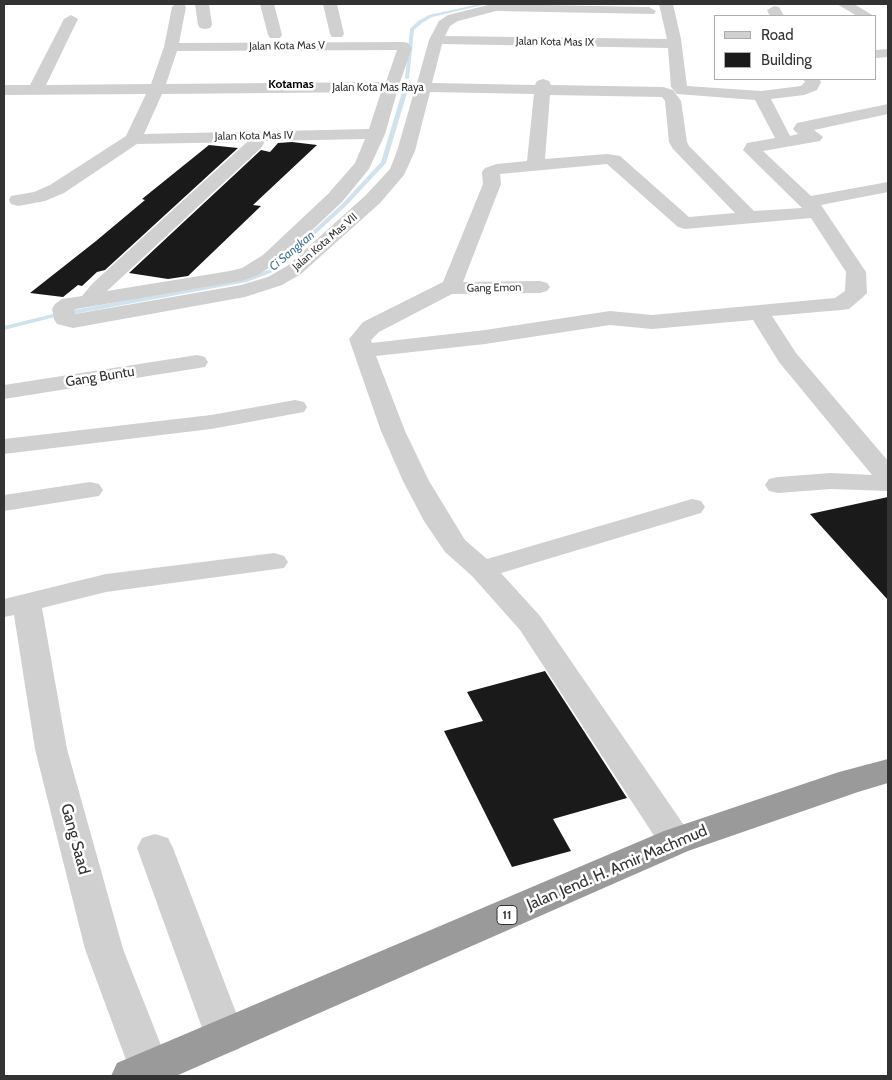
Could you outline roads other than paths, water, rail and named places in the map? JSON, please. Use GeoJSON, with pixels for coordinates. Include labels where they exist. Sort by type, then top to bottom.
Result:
{"type":"FeatureCollection","features":[{"type":"Feature","properties":{"kind":"highway","name":"Jalan Jend. H. Amir Machmud"},"geometry":{"type":"LineString","coordinates":[[140,1072],[676,841],[851,781],[888,771]]}},
{"type":"Feature","properties":{"kind":"street"},"geometry":{"type":"LineString","coordinates":[[202,4],[205,25]]}},
{"type":"Feature","properties":{"kind":"street"},"geometry":{"type":"LineString","coordinates":[[267,4],[275,35]]}},
{"type":"Feature","properties":{"kind":"street"},"geometry":{"type":"LineString","coordinates":[[330,4],[337,34]]}},
{"type":"Feature","properties":{"kind":"street"},"geometry":{"type":"LineString","coordinates":[[666,4],[674,44],[672,90],[678,142],[682,149],[745,212]]}},
{"type":"Feature","properties":{"kind":"street"},"geometry":{"type":"LineString","coordinates":[[844,4],[871,15]]}},
{"type":"Feature","properties":{"kind":"street"},"geometry":{"type":"LineString","coordinates":[[18,200],[38,197],[57,190],[133,139],[157,86],[171,47],[179,6]]}},
{"type":"Feature","properties":{"kind":"street","name":"Jalan Kota Mas VII"},"geometry":{"type":"LineString","coordinates":[[91,301],[65,306],[63,309],[65,319],[73,321],[246,291],[275,281],[294,270],[373,199],[398,171],[406,151],[436,40],[444,24],[453,18],[496,7],[651,22]]}},
{"type":"Feature","properties":{"kind":"street"},"geometry":{"type":"LineString","coordinates":[[37,87],[71,20]]}},
{"type":"Feature","properties":{"kind":"street"},"geometry":{"type":"LineString","coordinates":[[651,22],[659,62]]}},
{"type":"Feature","properties":{"kind":"street","name":"Jalan Kota Mas IX"},"geometry":{"type":"LineString","coordinates":[[436,40],[651,22],[674,44]]}},
{"type":"Feature","properties":{"kind":"street","name":"Jalan Kota Mas V"},"geometry":{"type":"LineString","coordinates":[[171,47],[403,46],[405,48],[392,84]]}},
{"type":"Feature","properties":{"kind":"street","name":"Jalan Kota Mas Raya"},"geometry":{"type":"LineString","coordinates":[[7,93],[37,87],[392,84],[672,90],[761,96],[804,90],[811,86],[813,82],[812,80]]}},
{"type":"Feature","properties":{"kind":"street"},"geometry":{"type":"LineString","coordinates":[[259,136],[255,144],[100,287],[93,295],[91,301],[224,278],[249,272],[270,259],[335,198],[362,165],[376,134],[392,84]]}},
{"type":"Feature","properties":{"kind":"street"},"geometry":{"type":"LineString","coordinates":[[534,165],[537,157],[543,88]]}},
{"type":"Feature","properties":{"kind":"street"},"geometry":{"type":"LineString","coordinates":[[761,96],[783,138]]}},
{"type":"Feature","properties":{"kind":"street"},"geometry":{"type":"LineString","coordinates":[[363,351],[485,337],[610,318],[652,322],[841,304],[856,293],[856,272],[813,207],[752,150],[753,148],[814,137],[801,129],[803,127],[888,109]]}},
{"type":"Feature","properties":{"kind":"street","name":"Jalan Kota Mas IV"},"geometry":{"type":"LineString","coordinates":[[133,139],[376,134]]}},
{"type":"Feature","properties":{"kind":"street"},"geometry":{"type":"LineString","coordinates":[[676,841],[530,623],[482,570],[455,546],[438,521],[416,481],[393,431],[360,339],[371,327],[448,288],[459,268],[492,184],[491,172],[497,169],[614,160],[685,223],[813,207],[888,187]]}},
{"type":"Feature","properties":{"kind":"street","name":"Gang Emon"},"geometry":{"type":"LineString","coordinates":[[448,288],[540,287]]}},
{"type":"Feature","properties":{"kind":"street"},"geometry":{"type":"LineString","coordinates":[[759,313],[787,357],[888,477]]}},
{"type":"Feature","properties":{"kind":"street","name":"Gang Buntu"},"geometry":{"type":"LineString","coordinates":[[4,392],[197,362]]}},
{"type":"Feature","properties":{"kind":"street"},"geometry":{"type":"LineString","coordinates":[[4,447],[210,422],[295,407]]}},
{"type":"Feature","properties":{"kind":"street"},"geometry":{"type":"LineString","coordinates":[[778,485],[831,481],[888,483]]}},
{"type":"Feature","properties":{"kind":"street"},"geometry":{"type":"LineString","coordinates":[[4,503],[90,490]]}},
{"type":"Feature","properties":{"kind":"street"},"geometry":{"type":"LineString","coordinates":[[482,570],[692,507]]}},
{"type":"Feature","properties":{"kind":"street"},"geometry":{"type":"LineString","coordinates":[[15,605],[106,583],[274,562]]}},
{"type":"Feature","properties":{"kind":"street","name":"Gang Saad"},"geometry":{"type":"LineString","coordinates":[[15,605],[104,949],[140,1072]]}},
{"type":"Feature","properties":{"kind":"street"},"geometry":{"type":"LineString","coordinates":[[155,848],[225,1036]]}},
{"type":"Feature","properties":{"kind":"waterway","name":"Ci Sangkan"},"geometry":{"type":"LineString","coordinates":[[407,78],[412,30],[420,22],[431,16],[485,4]]}},
{"type":"Feature","properties":{"kind":"waterway","name":"Ci Sangkan"},"geometry":{"type":"LineString","coordinates":[[74,312],[247,280],[273,270],[344,205],[384,162],[404,93]]}},
{"type":"Feature","properties":{"kind":"waterway","name":"Ci Sangkan"},"geometry":{"type":"LineString","coordinates":[[4,328],[53,316]]}},
{"type":"Feature","properties":{"kind":"district","name":"Kotamas"},"geometry":{"type":"Point","coordinates":[291,84]}}]}
